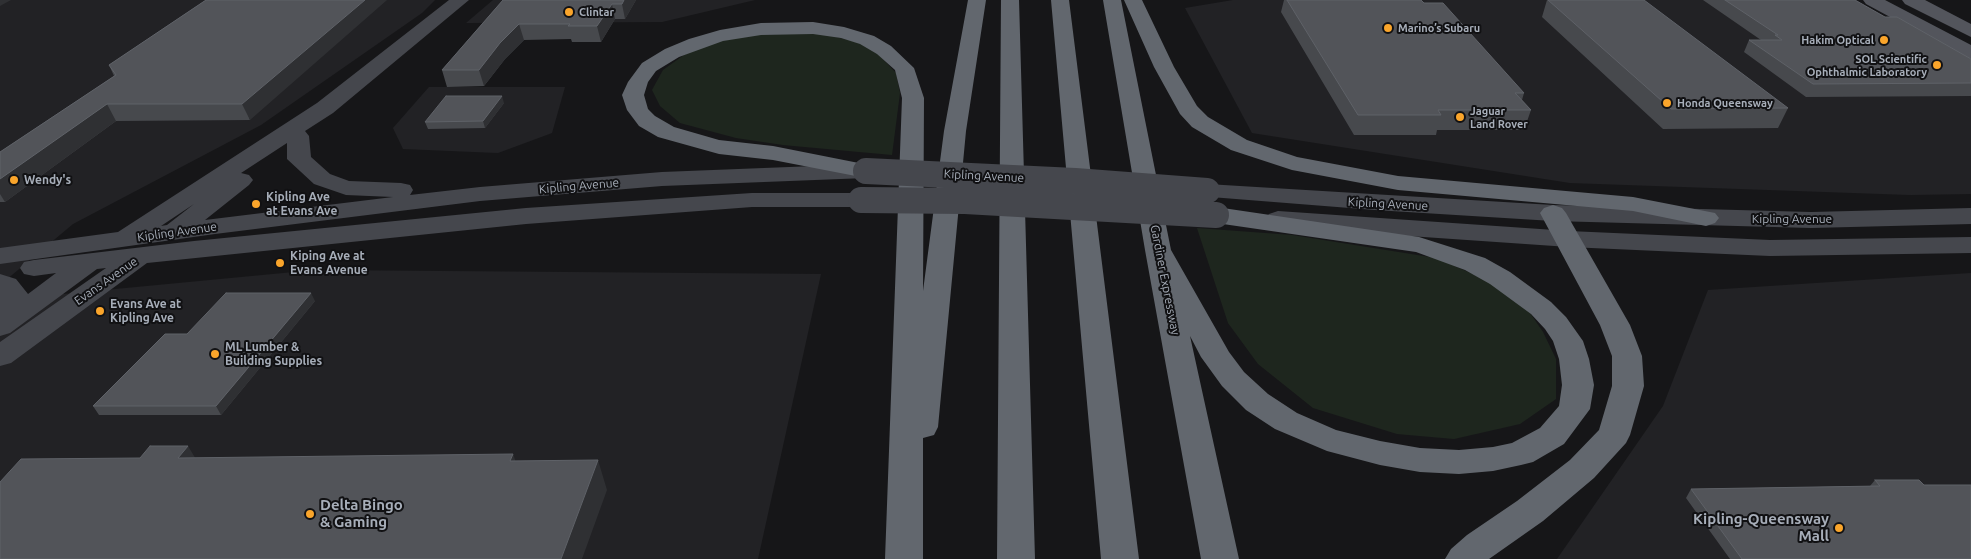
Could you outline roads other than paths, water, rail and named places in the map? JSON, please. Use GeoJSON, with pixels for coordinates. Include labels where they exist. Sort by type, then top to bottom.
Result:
{"type":"FeatureCollection","features":[{"type":"Feature","properties":{"kind":"highway"},"geometry":{"type":"LineString","coordinates":[[906,559],[955,130],[977,0]]}},
{"type":"Feature","properties":{"kind":"highway"},"geometry":{"type":"LineString","coordinates":[[1010,0],[1016,559]]}},
{"type":"Feature","properties":{"kind":"highway"},"geometry":{"type":"LineString","coordinates":[[1060,0],[1120,559]]}},
{"type":"Feature","properties":{"kind":"highway","name":"Gardiner Expressway"},"geometry":{"type":"LineString","coordinates":[[1112,0],[1158,250],[1220,559]]}},
{"type":"Feature","properties":{"kind":"highway"},"geometry":{"type":"LineString","coordinates":[[1133,0],[1164,67],[1188,109],[1200,122],[1239,145],[1292,163],[1398,183],[1633,204],[1706,218]]}},
{"type":"Feature","properties":{"kind":"highway"},"geometry":{"type":"LineString","coordinates":[[866,171],[773,153],[719,147],[666,132],[647,121],[638,110],[633,95],[638,82],[650,67],[672,53],[720,36],[761,29],[813,28],[844,33],[867,40],[884,50],[904,68],[913,98],[906,559]]}},
{"type":"Feature","properties":{"kind":"highway"},"geometry":{"type":"LineString","coordinates":[[1158,250],[1216,356],[1233,378],[1257,402],[1286,421],[1327,439],[1380,453],[1420,460],[1459,462],[1493,459],[1521,453],[1552,436],[1574,409],[1578,385],[1574,359],[1568,341],[1556,323],[1541,308],[1500,278],[1446,253],[1212,203]]}},
{"type":"Feature","properties":{"kind":"highway"},"geometry":{"type":"LineString","coordinates":[[1464,559],[1480,545],[1530,511],[1575,475],[1614,435],[1628,386],[1626,356],[1615,325],[1561,226]]}},
{"type":"Feature","properties":{"kind":"main road","name":"Evans Avenue"},"geometry":{"type":"LineString","coordinates":[[0,356],[132,248],[325,108],[460,0]]}},
{"type":"Feature","properties":{"kind":"main road"},"geometry":{"type":"LineString","coordinates":[[1872,0],[1971,53]]}},
{"type":"Feature","properties":{"kind":"main road"},"geometry":{"type":"LineString","coordinates":[[1911,0],[1971,31]]}},
{"type":"Feature","properties":{"kind":"main road","name":"Evans Avenue"},"geometry":{"type":"LineString","coordinates":[[6,322],[88,263],[173,233],[298,136],[325,108]]}},
{"type":"Feature","properties":{"kind":"main road"},"geometry":{"type":"LineString","coordinates":[[298,136],[299,159],[322,179],[346,188],[480,194]]}},
{"type":"Feature","properties":{"kind":"main road","name":"Kipling Avenue"},"geometry":{"type":"LineString","coordinates":[[173,233],[480,194],[662,179],[866,171],[1065,181],[1212,203]]}},
{"type":"Feature","properties":{"kind":"main road","name":"Kipling Avenue"},"geometry":{"type":"LineString","coordinates":[[0,256],[132,248],[214,247],[536,215],[752,200],[1212,203],[1561,226],[1770,248],[1971,245]]}},
{"type":"Feature","properties":{"kind":"main road","name":"Kipling Avenue"},"geometry":{"type":"LineString","coordinates":[[1561,226],[1706,218],[1811,220],[1971,216]]}},
{"type":"Feature","properties":{"kind":"main road"},"geometry":{"type":"LineString","coordinates":[[0,272],[88,263]]}},
{"type":"Feature","properties":{"kind":"main road"},"geometry":{"type":"LineString","coordinates":[[0,282],[6,284],[15,295],[6,322]]}},
{"type":"Feature","properties":{"kind":"place","name":"Clintar"},"geometry":{"type":"Point","coordinates":[569,12]}},
{"type":"Feature","properties":{"kind":"place","name":"Marino’s Subaru"},"geometry":{"type":"Point","coordinates":[1388,28]}},
{"type":"Feature","properties":{"kind":"place","name":"Hakim Optical"},"geometry":{"type":"Point","coordinates":[1884,40]}},
{"type":"Feature","properties":{"kind":"place","name":"SOL Scientific Ophthalmic Laboratory"},"geometry":{"type":"Point","coordinates":[1937,65]}},
{"type":"Feature","properties":{"kind":"place","name":"Honda Queensway"},"geometry":{"type":"Point","coordinates":[1667,103]}},
{"type":"Feature","properties":{"kind":"place","name":"Jaguar Land Rover"},"geometry":{"type":"Point","coordinates":[1460,117]}},
{"type":"Feature","properties":{"kind":"place","name":"Wendy's"},"geometry":{"type":"Point","coordinates":[14,180]}},
{"type":"Feature","properties":{"kind":"place","name":"Kipling Ave at Evans Ave"},"geometry":{"type":"Point","coordinates":[256,204]}},
{"type":"Feature","properties":{"kind":"place","name":"Kiping Ave at Evans Avenue"},"geometry":{"type":"Point","coordinates":[280,263]}},
{"type":"Feature","properties":{"kind":"place","name":"Evans Ave at Kipling Ave"},"geometry":{"type":"Point","coordinates":[100,311]}},
{"type":"Feature","properties":{"kind":"place","name":"ML Lumber & Building Supplies"},"geometry":{"type":"Point","coordinates":[215,354]}},
{"type":"Feature","properties":{"kind":"place","name":"Delta Bingo & Gaming"},"geometry":{"type":"Point","coordinates":[310,514]}},
{"type":"Feature","properties":{"kind":"place","name":"Kipling-Queensway Mall"},"geometry":{"type":"Point","coordinates":[1839,528]}}]}
